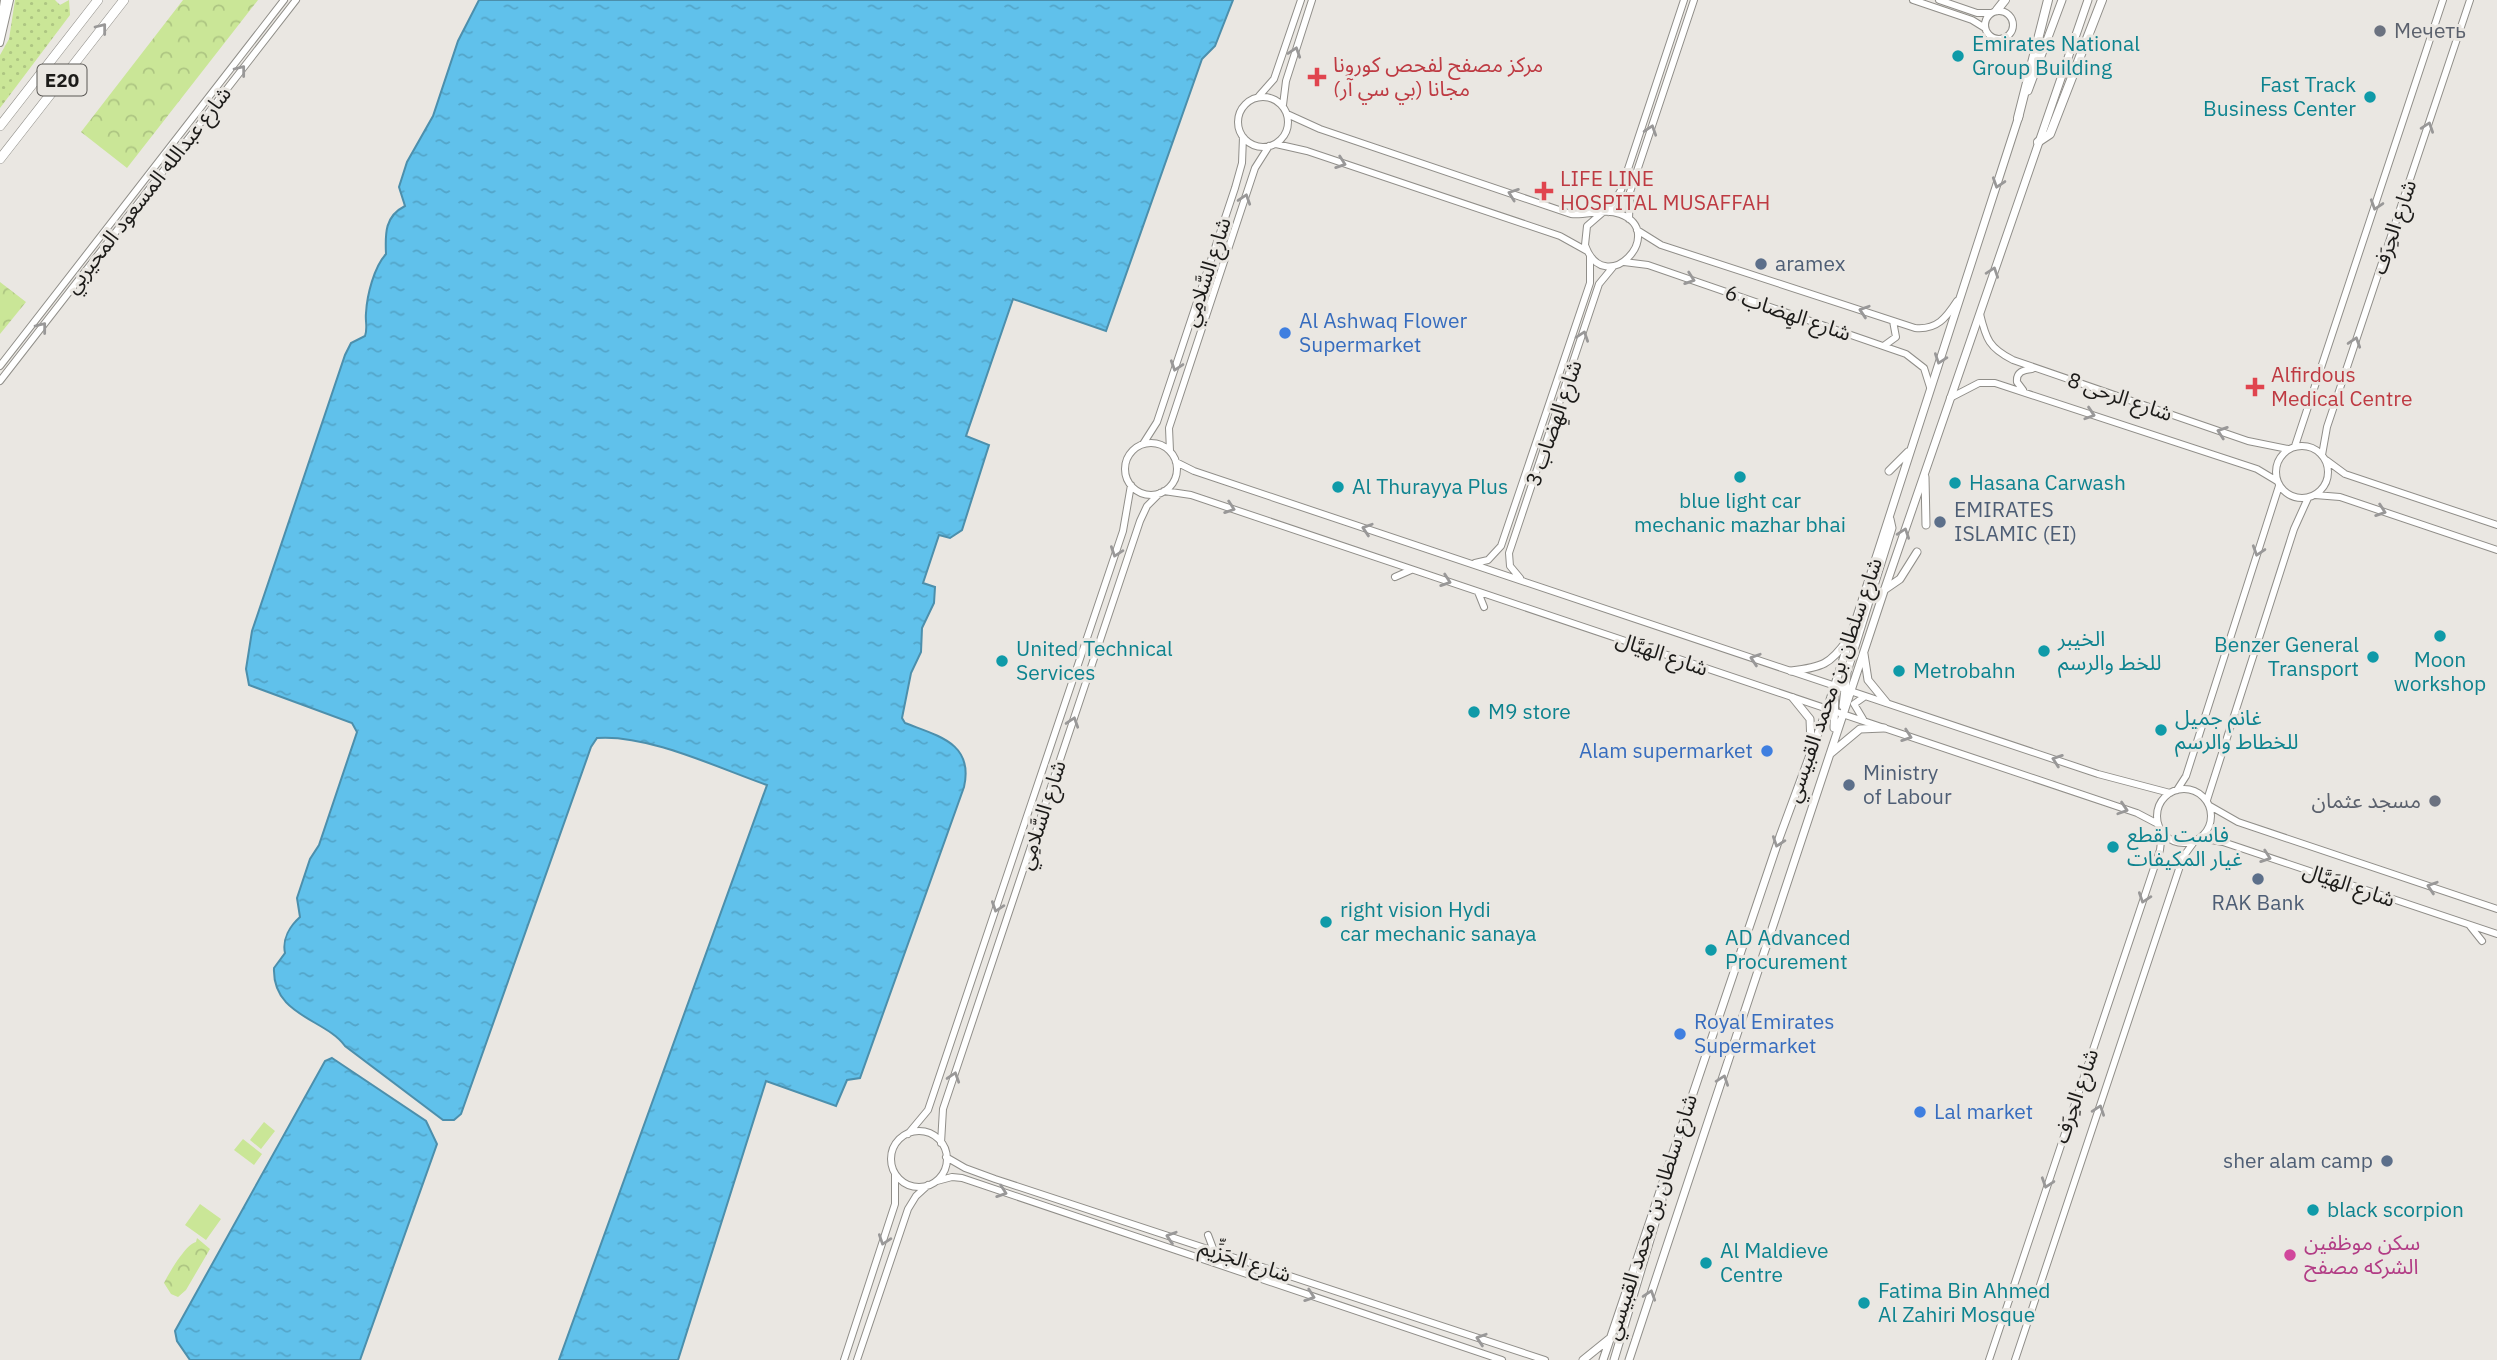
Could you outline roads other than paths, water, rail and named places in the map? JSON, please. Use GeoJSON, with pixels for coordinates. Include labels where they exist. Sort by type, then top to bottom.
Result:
{"type":"FeatureCollection","features":[{"type":"Feature","properties":{"kind":"highway","name":"E20"},"geometry":{"type":"LineString","coordinates":[[0,125],[98,0]]}},
{"type":"Feature","properties":{"kind":"highway","name":"E20"},"geometry":{"type":"LineString","coordinates":[[0,159],[124,0]]}},
{"type":"Feature","properties":{"kind":"highway"},"geometry":{"type":"LineString","coordinates":[[1994,12],[2005,0]]}},
{"type":"Feature","properties":{"kind":"highway"},"geometry":{"type":"LineString","coordinates":[[2018,118],[2048,0]]}},
{"type":"Feature","properties":{"kind":"highway"},"geometry":{"type":"LineString","coordinates":[[2038,142],[2050,134],[2102,0]]}},
{"type":"Feature","properties":{"kind":"main road","name":"شارع سلطان بن محمد القبيسي"},"geometry":{"type":"LineString","coordinates":[[1630,1359],[1829,754],[1835,711],[1835,685],[2018,118],[2062,0]]}},
{"type":"Feature","properties":{"kind":"main road","name":"شارع سلطان بن محمد القبيسي"},"geometry":{"type":"LineString","coordinates":[[1603,1360],[1660,1185],[1811,751],[1847,690],[1864,650],[2088,0]]}},
{"type":"Feature","properties":{"kind":"main road"},"geometry":{"type":"LineString","coordinates":[[1889,471],[1911,449]]}},
{"type":"Feature","properties":{"kind":"main road"},"geometry":{"type":"LineString","coordinates":[[1925,471],[1926,525]]}},
{"type":"Feature","properties":{"kind":"main road"},"geometry":{"type":"LineString","coordinates":[[1847,690],[1892,528],[1890,516]]}},
{"type":"Feature","properties":{"kind":"main road"},"geometry":{"type":"LineString","coordinates":[[1884,591],[1900,579],[1917,552]]}},
{"type":"Feature","properties":{"kind":"main road"},"geometry":{"type":"LineString","coordinates":[[1791,671],[1822,666],[1831,661],[1852,632]]}},
{"type":"Feature","properties":{"kind":"main road"},"geometry":{"type":"LineString","coordinates":[[1864,650],[1868,680],[1886,702]]}},
{"type":"Feature","properties":{"kind":"main road"},"geometry":{"type":"LineString","coordinates":[[1793,698],[1810,719],[1811,751]]}},
{"type":"Feature","properties":{"kind":"main road"},"geometry":{"type":"LineString","coordinates":[[1804,832],[1801,824],[1833,733],[1835,711]]}},
{"type":"Feature","properties":{"kind":"main road"},"geometry":{"type":"LineString","coordinates":[[1829,754],[1860,729],[1884,728]]}},
{"type":"Feature","properties":{"kind":"main road"},"geometry":{"type":"LineString","coordinates":[[1614,1360],[1662,1200],[1660,1185]]}},
{"type":"Feature","properties":{"kind":"main road"},"geometry":{"type":"LineString","coordinates":[[1583,1360],[1612,1336]]}},
{"type":"Feature","properties":{"kind":"street"},"geometry":{"type":"LineString","coordinates":[[0,27],[4,0]]}},
{"type":"Feature","properties":{"kind":"street"},"geometry":{"type":"LineString","coordinates":[[0,43],[10,0]]}},
{"type":"Feature","properties":{"kind":"street","name":"شارع عبدالله المسعود المحيربي"},"geometry":{"type":"LineString","coordinates":[[0,366],[285,0]]}},
{"type":"Feature","properties":{"kind":"street","name":"شارع عبدالله المسعود المحيربي"},"geometry":{"type":"LineString","coordinates":[[0,381],[296,0]]}},
{"type":"Feature","properties":{"kind":"street"},"geometry":{"type":"LineString","coordinates":[[1301,0],[1274,79],[1241,110],[1238,124],[1243,137],[1255,146],[1273,145],[1307,151],[1560,236],[1605,265],[1620,264],[1636,248],[1635,229],[1629,219],[1631,188],[1694,0]]}},
{"type":"Feature","properties":{"kind":"street"},"geometry":{"type":"LineString","coordinates":[[1273,145],[1285,134],[1287,114],[1283,105],[1286,81],[1312,0]]}},
{"type":"Feature","properties":{"kind":"street"},"geometry":{"type":"LineString","coordinates":[[1588,254],[1584,239],[1587,226],[1605,213],[1621,190],[1684,0]]}},
{"type":"Feature","properties":{"kind":"street"},"geometry":{"type":"LineString","coordinates":[[1913,0],[1972,20],[1996,39],[2011,34],[2012,17],[1994,12],[1977,13],[1939,0]]}},
{"type":"Feature","properties":{"kind":"street","name":"شارع الحِرَف"},"geometry":{"type":"LineString","coordinates":[[2292,448],[2443,0]]}},
{"type":"Feature","properties":{"kind":"street","name":"شارع الحِرَف"},"geometry":{"type":"LineString","coordinates":[[2324,457],[2335,403],[2470,0]]}},
{"type":"Feature","properties":{"kind":"street"},"geometry":{"type":"LineString","coordinates":[[1985,28],[1994,12]]}},
{"type":"Feature","properties":{"kind":"street"},"geometry":{"type":"LineString","coordinates":[[1257,97],[1271,97],[1283,105]]}},
{"type":"Feature","properties":{"kind":"street"},"geometry":{"type":"LineString","coordinates":[[1287,114],[1321,129],[1571,214],[1605,213],[1629,219]]}},
{"type":"Feature","properties":{"kind":"street","name":"شارع السَّلامِي"},"geometry":{"type":"LineString","coordinates":[[1143,443],[1157,422],[1230,201],[1242,163],[1243,137]]}},
{"type":"Feature","properties":{"kind":"street","name":"شارع السَّلامِي"},"geometry":{"type":"LineString","coordinates":[[1170,451],[1170,428],[1255,168],[1273,145]]}},
{"type":"Feature","properties":{"kind":"street","name":"شارع الهِضاب 6"},"geometry":{"type":"LineString","coordinates":[[1635,229],[1661,245],[1915,328],[1933,327],[1947,317],[1962,294]]}},
{"type":"Feature","properties":{"kind":"street","name":"شارع الهِضاب 3"},"geometry":{"type":"LineString","coordinates":[[1470,564],[1495,555],[1504,537],[1590,283],[1588,254]]}},
{"type":"Feature","properties":{"kind":"street","name":"شارع الهِضاب 6"},"geometry":{"type":"LineString","coordinates":[[1620,264],[1648,265],[1883,345],[1918,361],[1928,376],[1930,390]]}},
{"type":"Feature","properties":{"kind":"street","name":"شارع الهِضاب 3"},"geometry":{"type":"LineString","coordinates":[[1524,582],[1514,573],[1509,562],[1514,540],[1599,284],[1620,264]]}},
{"type":"Feature","properties":{"kind":"street","name":"شارع الرحى 8"},"geometry":{"type":"LineString","coordinates":[[1980,312],[1984,335],[1993,350],[2037,369],[2248,441],[2292,448]]}},
{"type":"Feature","properties":{"kind":"street"},"geometry":{"type":"LineString","coordinates":[[1883,345],[1896,337],[1897,328],[1892,320]]}},
{"type":"Feature","properties":{"kind":"street"},"geometry":{"type":"LineString","coordinates":[[2026,392],[2017,382],[2017,376],[2025,370],[2037,369]]}},
{"type":"Feature","properties":{"kind":"street","name":"شارع الرحى 8"},"geometry":{"type":"LineString","coordinates":[[1950,398],[1971,387],[1989,382],[2257,469],[2278,483]]}},
{"type":"Feature","properties":{"kind":"street"},"geometry":{"type":"LineString","coordinates":[[1143,443],[1158,443],[1170,451],[1176,462],[1176,475],[1162,492],[1141,493],[1131,485],[1126,475],[1126,462],[1132,451],[1143,443]]}},
{"type":"Feature","properties":{"kind":"street"},"geometry":{"type":"LineString","coordinates":[[2308,498],[2297,521],[2208,803],[2211,820],[2197,840],[2180,843],[2162,833],[2158,824],[2159,806],[2173,791],[2190,765],[2278,483],[2277,463],[2292,448],[2309,447],[2345,474],[2497,525]]}},
{"type":"Feature","properties":{"kind":"street"},"geometry":{"type":"LineString","coordinates":[[2278,483],[2292,496],[2308,498],[2315,495],[2326,483],[2324,457]]}},
{"type":"Feature","properties":{"kind":"street","name":"شارع الهَيَّال"},"geometry":{"type":"LineString","coordinates":[[1176,462],[1194,471],[2123,782],[2173,791]]}},
{"type":"Feature","properties":{"kind":"street","name":"شارع السَّلامِي"},"geometry":{"type":"LineString","coordinates":[[908,1134],[928,1110],[1123,531],[1131,485]]}},
{"type":"Feature","properties":{"kind":"street","name":"شارع السَّلامِي"},"geometry":{"type":"LineString","coordinates":[[941,1143],[943,1109],[1136,531],[1144,511],[1162,492]]}},
{"type":"Feature","properties":{"kind":"street","name":"شارع الهَيَّال"},"geometry":{"type":"LineString","coordinates":[[1162,492],[1191,495],[1866,721],[2144,816],[2158,824]]}},
{"type":"Feature","properties":{"kind":"street"},"geometry":{"type":"LineString","coordinates":[[2315,495],[2340,498],[2497,550]]}},
{"type":"Feature","properties":{"kind":"street"},"geometry":{"type":"LineString","coordinates":[[1504,537],[1508,543],[1514,540]]}},
{"type":"Feature","properties":{"kind":"street"},"geometry":{"type":"LineString","coordinates":[[1395,577],[1411,570]]}},
{"type":"Feature","properties":{"kind":"street"},"geometry":{"type":"LineString","coordinates":[[1478,592],[1484,607]]}},
{"type":"Feature","properties":{"kind":"street"},"geometry":{"type":"LineString","coordinates":[[1866,721],[1855,710],[1855,702],[1862,697],[1873,698]]}},
{"type":"Feature","properties":{"kind":"street"},"geometry":{"type":"LineString","coordinates":[[2173,791],[2190,789],[2208,803]]}},
{"type":"Feature","properties":{"kind":"street","name":"شارع الهَيَّال"},"geometry":{"type":"LineString","coordinates":[[2208,803],[2238,822],[2497,909]]}},
{"type":"Feature","properties":{"kind":"street","name":"شارع الحِرَف"},"geometry":{"type":"LineString","coordinates":[[1989,1360],[2160,850],[2162,833]]}},
{"type":"Feature","properties":{"kind":"street","name":"شارع الحِرَف"},"geometry":{"type":"LineString","coordinates":[[2015,1360],[2183,857],[2197,840]]}},
{"type":"Feature","properties":{"kind":"street","name":"شارع الهَيَّال"},"geometry":{"type":"LineString","coordinates":[[2197,840],[2223,842],[2497,934]]}},
{"type":"Feature","properties":{"kind":"street"},"geometry":{"type":"LineString","coordinates":[[2469,925],[2482,941]]}},
{"type":"Feature","properties":{"kind":"street"},"geometry":{"type":"LineString","coordinates":[[844,1360],[895,1204],[895,1174],[891,1159],[894,1149],[908,1134],[926,1133],[941,1143],[946,1157],[944,1171],[937,1181],[916,1196],[908,1209],[858,1360]]}},
{"type":"Feature","properties":{"kind":"street","name":"شارع الجَزِّيم"},"geometry":{"type":"LineString","coordinates":[[946,1157],[975,1172],[1545,1360]]}},
{"type":"Feature","properties":{"kind":"street"},"geometry":{"type":"LineString","coordinates":[[895,1174],[910,1186],[929,1185]]}},
{"type":"Feature","properties":{"kind":"street","name":"شارع الجَزِّيم"},"geometry":{"type":"LineString","coordinates":[[937,1181],[952,1177],[962,1178],[1502,1360]]}},
{"type":"Feature","properties":{"kind":"street"},"geometry":{"type":"LineString","coordinates":[[1208,1235],[1214,1251]]}},
{"type":"Feature","properties":{"kind":"water"},"geometry":{"type":"Polygon","coordinates":[[[479,0],[1233,0],[1215,46],[1202,59],[1106,331],[1013,299],[966,436],[989,445],[962,530],[950,538],[939,535],[923,583],[935,587],[934,603],[922,628],[921,652],[911,673],[902,718],[905,723],[951,743],[964,760],[964,787],[860,1078],[847,1080],[836,1106],[766,1081],[678,1360],[559,1360],[767,785],[660,747],[617,738],[597,738],[591,747],[461,1114],[454,1120],[443,1120],[326,1029],[291,1007],[276,984],[274,968],[285,953],[288,933],[300,917],[297,898],[310,859],[319,845],[357,732],[352,723],[249,685],[246,669],[252,631],[345,355],[351,343],[365,336],[368,298],[375,274],[386,254],[388,226],[393,215],[405,206],[399,187],[407,162],[433,116],[458,41],[479,0]]]}},
{"type":"Feature","properties":{"kind":"water"},"geometry":{"type":"Polygon","coordinates":[[[332,1058],[426,1121],[437,1144],[360,1360],[190,1360],[177,1341],[175,1331],[325,1061],[332,1058]]]}},
{"type":"Feature","properties":{"kind":"place","name":"Мечеть"},"geometry":{"type":"Point","coordinates":[2380,31]}},
{"type":"Feature","properties":{"kind":"place","name":"Emirates National Group Building"},"geometry":{"type":"Point","coordinates":[1958,56]}},
{"type":"Feature","properties":{"kind":"place","name":"مركز مصفح لفحص كورونا (بي سي آر) مجانا"},"geometry":{"type":"Point","coordinates":[1317,77]}},
{"type":"Feature","properties":{"kind":"place","name":"Fast Track Business Center"},"geometry":{"type":"Point","coordinates":[2370,97]}},
{"type":"Feature","properties":{"kind":"place","name":"LIFE LINE HOSPITAL MUSAFFAH"},"geometry":{"type":"Point","coordinates":[1544,191]}},
{"type":"Feature","properties":{"kind":"place","name":"aramex"},"geometry":{"type":"Point","coordinates":[1761,264]}},
{"type":"Feature","properties":{"kind":"place","name":"Al Ashwaq Flower Supermarket"},"geometry":{"type":"Point","coordinates":[1285,333]}},
{"type":"Feature","properties":{"kind":"place","name":"Alfirdous Medical Centre"},"geometry":{"type":"Point","coordinates":[2255,387]}},
{"type":"Feature","properties":{"kind":"place","name":"blue light car mechanic mazhar bhai"},"geometry":{"type":"Point","coordinates":[1740,477]}},
{"type":"Feature","properties":{"kind":"place","name":"Hasana Carwash"},"geometry":{"type":"Point","coordinates":[1955,483]}},
{"type":"Feature","properties":{"kind":"place","name":"Al Thurayya Plus"},"geometry":{"type":"Point","coordinates":[1338,487]}},
{"type":"Feature","properties":{"kind":"place","name":"EMIRATES ISLAMIC (EI)"},"geometry":{"type":"Point","coordinates":[1940,522]}},
{"type":"Feature","properties":{"kind":"place","name":"Moon workshop"},"geometry":{"type":"Point","coordinates":[2440,636]}},
{"type":"Feature","properties":{"kind":"place","name":"الخیبر للخط والرسم"},"geometry":{"type":"Point","coordinates":[2044,651]}},
{"type":"Feature","properties":{"kind":"place","name":"Benzer General Transport"},"geometry":{"type":"Point","coordinates":[2373,657]}},
{"type":"Feature","properties":{"kind":"place","name":"United Technical Services"},"geometry":{"type":"Point","coordinates":[1002,661]}},
{"type":"Feature","properties":{"kind":"place","name":"Metrobahn"},"geometry":{"type":"Point","coordinates":[1899,671]}},
{"type":"Feature","properties":{"kind":"place","name":"M9 store"},"geometry":{"type":"Point","coordinates":[1474,712]}},
{"type":"Feature","properties":{"kind":"place","name":"غانم جمیل للخطاط والرسم"},"geometry":{"type":"Point","coordinates":[2161,730]}},
{"type":"Feature","properties":{"kind":"place","name":"Alam supermarket"},"geometry":{"type":"Point","coordinates":[1767,751]}},
{"type":"Feature","properties":{"kind":"place","name":"Ministry of Labour"},"geometry":{"type":"Point","coordinates":[1849,785]}},
{"type":"Feature","properties":{"kind":"place","name":"مسجد عثمان"},"geometry":{"type":"Point","coordinates":[2435,801]}},
{"type":"Feature","properties":{"kind":"place","name":"فاست لقطع غيار المكيفات"},"geometry":{"type":"Point","coordinates":[2113,847]}},
{"type":"Feature","properties":{"kind":"place","name":"RAK Bank"},"geometry":{"type":"Point","coordinates":[2258,879]}},
{"type":"Feature","properties":{"kind":"place","name":"right vision Hydi car mechanic sanaya"},"geometry":{"type":"Point","coordinates":[1326,922]}},
{"type":"Feature","properties":{"kind":"place","name":"AD Advanced Procurement"},"geometry":{"type":"Point","coordinates":[1711,950]}},
{"type":"Feature","properties":{"kind":"place","name":"Royal Emirates Supermarket"},"geometry":{"type":"Point","coordinates":[1680,1034]}},
{"type":"Feature","properties":{"kind":"place","name":"Lal market"},"geometry":{"type":"Point","coordinates":[1920,1112]}},
{"type":"Feature","properties":{"kind":"place","name":"sher alam camp"},"geometry":{"type":"Point","coordinates":[2387,1161]}},
{"type":"Feature","properties":{"kind":"place","name":"black scorpion"},"geometry":{"type":"Point","coordinates":[2313,1210]}},
{"type":"Feature","properties":{"kind":"place","name":"سكن موظفين الشركه مصفح"},"geometry":{"type":"Point","coordinates":[2290,1255]}},
{"type":"Feature","properties":{"kind":"place","name":"Al Maldieve Centre"},"geometry":{"type":"Point","coordinates":[1706,1263]}},
{"type":"Feature","properties":{"kind":"place","name":"Fatima Bin Ahmed Al Zahiri Mosque"},"geometry":{"type":"Point","coordinates":[1864,1303]}}]}
